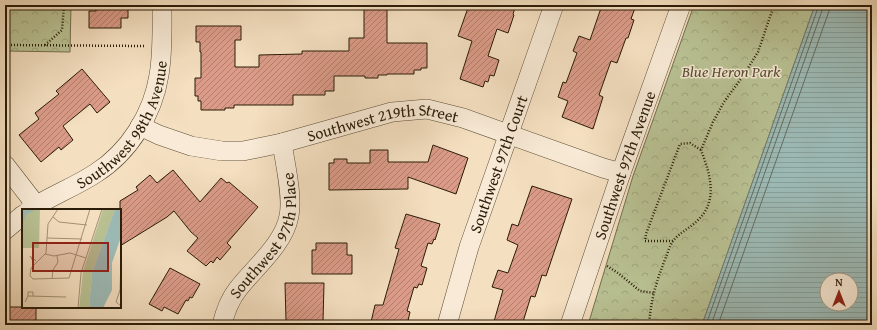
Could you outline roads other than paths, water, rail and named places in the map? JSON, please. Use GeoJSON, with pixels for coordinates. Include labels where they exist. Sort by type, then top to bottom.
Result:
{"type":"FeatureCollection","features":[{"type":"Feature","properties":{"kind":"street","name":"Southwest 98th Avenue"},"geometry":{"type":"LineString","coordinates":[[32,209],[98,172],[127,146],[140,126],[150,107],[159,75],[162,5]]}},
{"type":"Feature","properties":{"kind":"street","name":"Southwest 97th Court"},"geometry":{"type":"LineString","coordinates":[[447,325],[469,247],[554,5]]}},
{"type":"Feature","properties":{"kind":"street","name":"Southwest 97th Avenue"},"geometry":{"type":"LineString","coordinates":[[570,325],[621,173],[681,5]]}},
{"type":"Feature","properties":{"kind":"street","name":"Southwest 219th Street"},"geometry":{"type":"LineString","coordinates":[[140,126],[175,141],[195,147],[213,150],[243,151],[282,143],[392,112],[420,109],[433,110],[621,173]]}},
{"type":"Feature","properties":{"kind":"street","name":"Southwest 97th Place"},"geometry":{"type":"LineString","coordinates":[[222,325],[227,309],[234,295],[274,246],[288,222],[290,204],[282,143]]}},
{"type":"Feature","properties":{"kind":"street"},"geometry":{"type":"LineString","coordinates":[[5,165],[29,209]]}},
{"type":"Feature","properties":{"kind":"street","name":"Southwest 98th Avenue"},"geometry":{"type":"LineString","coordinates":[[6,227],[22,216]]}},
{"type":"Feature","properties":{"kind":"water"},"geometry":{"type":"Polygon","coordinates":[[[815,5],[872,5],[872,325],[702,325],[815,5]]]}},
{"type":"Feature","properties":{"kind":"park label","name":"Blue Heron Park"},"geometry":{"type":"Point","coordinates":[731,71]}}]}
